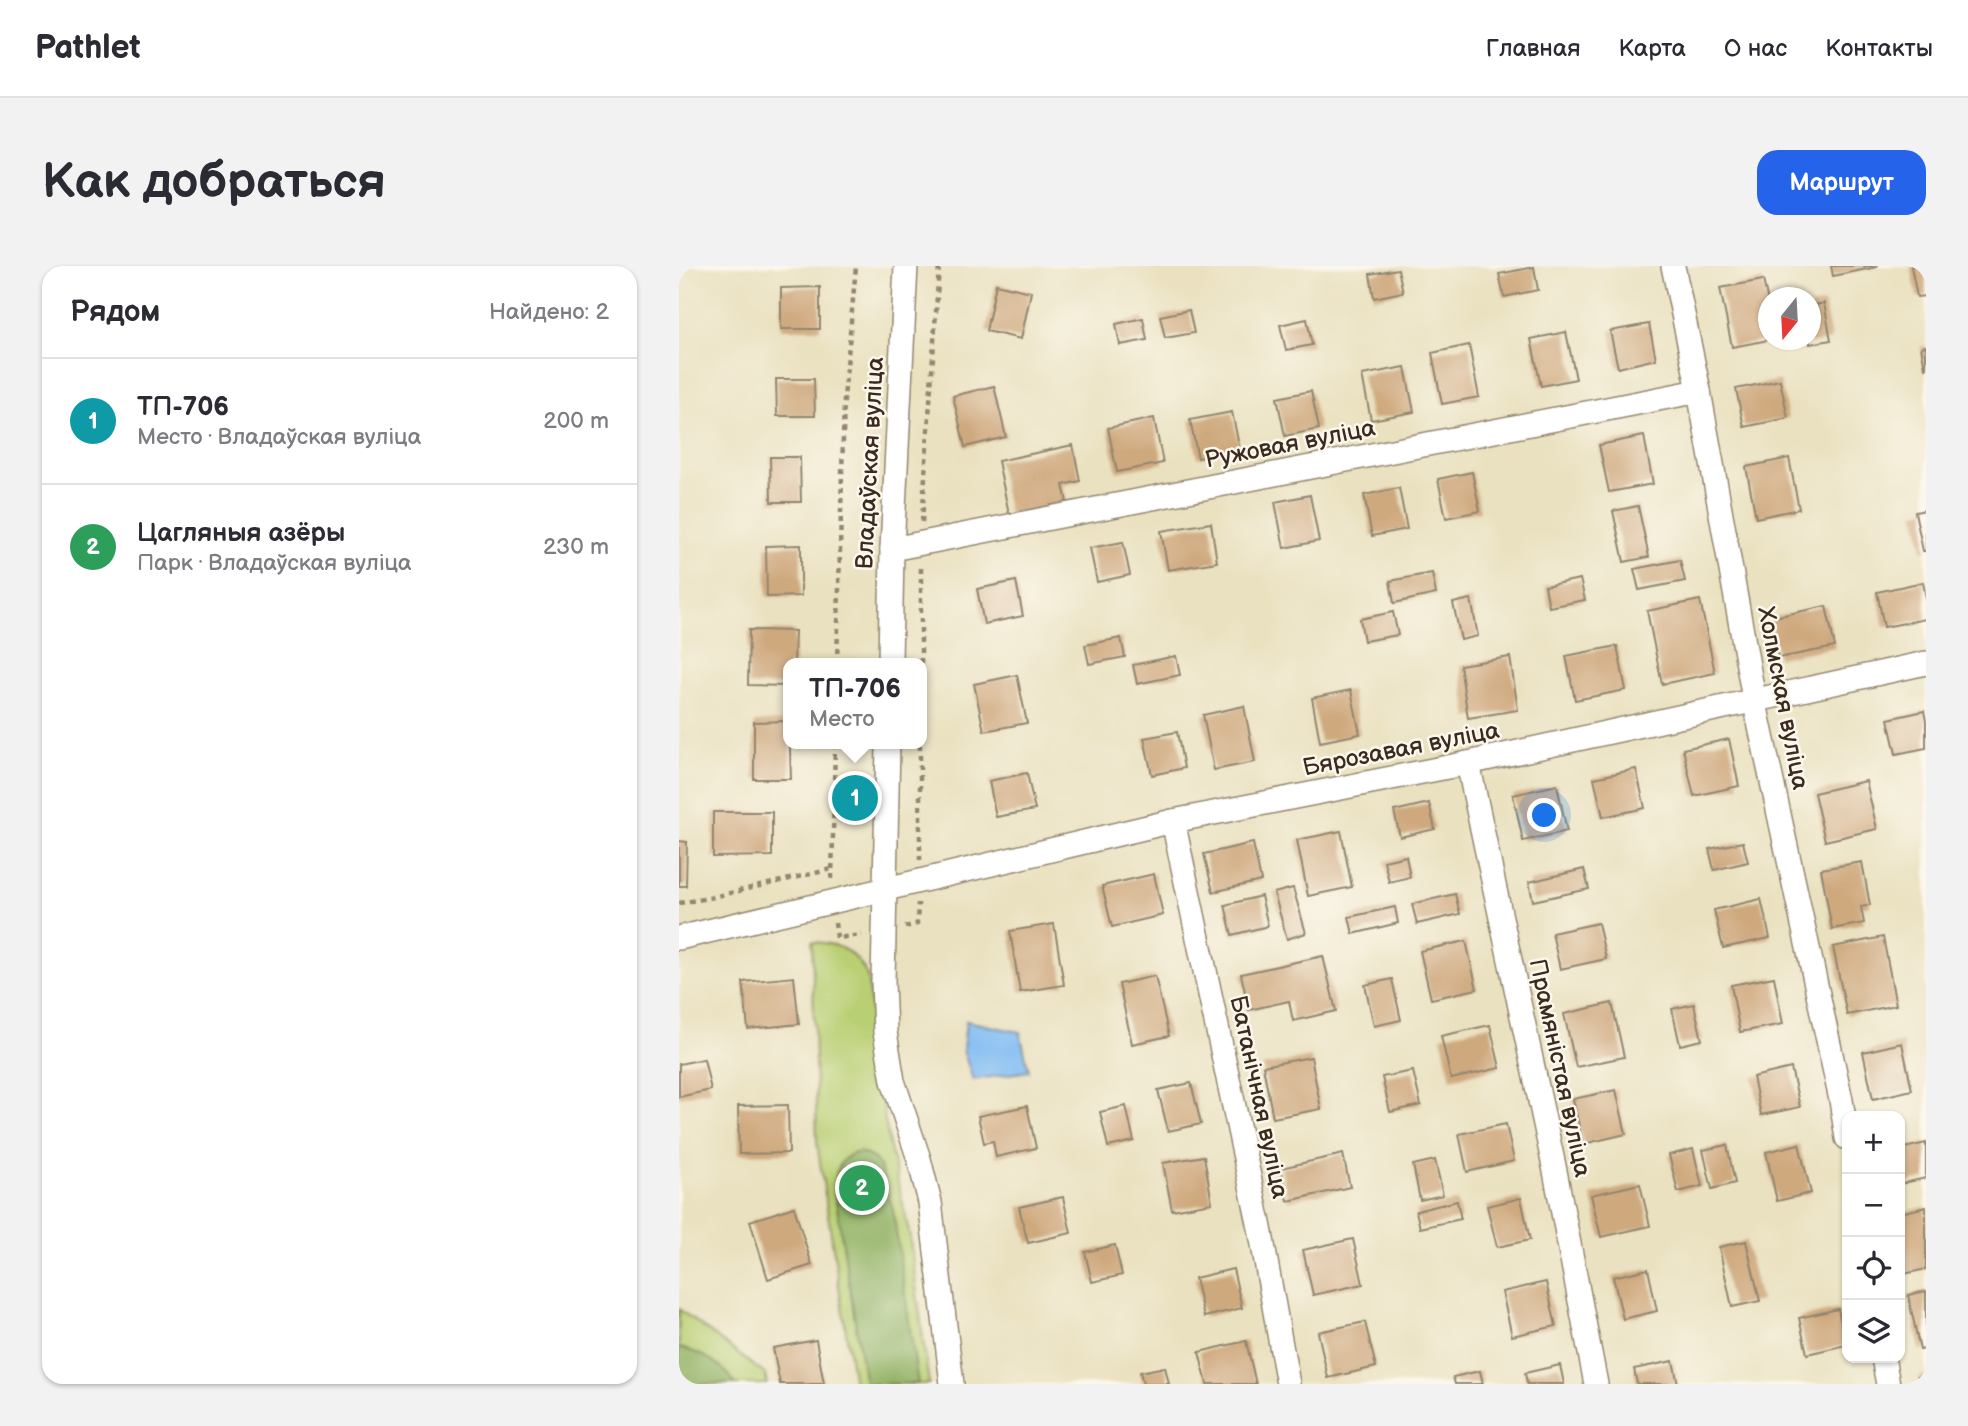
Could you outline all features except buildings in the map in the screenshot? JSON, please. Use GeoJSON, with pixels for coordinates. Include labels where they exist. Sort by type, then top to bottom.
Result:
{"type":"FeatureCollection","features":[{"type":"Feature","properties":{"kind":"street","name":"Владаўская вуліца"},"geometry":{"type":"LineString","coordinates":[[890,658],[892,549],[907,266]]}},
{"type":"Feature","properties":{"kind":"street","name":"Холмская вуліца"},"geometry":{"type":"LineString","coordinates":[[1673,266],[1699,391],[1754,699],[1842,1115]]}},
{"type":"Feature","properties":{"kind":"street","name":"Ружовая вуліца"},"geometry":{"type":"LineString","coordinates":[[892,549],[1699,391]]}},
{"type":"Feature","properties":{"kind":"street","name":"Бярозавая вуліца"},"geometry":{"type":"LineString","coordinates":[[679,938],[1173,821],[1468,763],[1926,663]]}},
{"type":"Feature","properties":{"kind":"street"},"geometry":{"type":"LineString","coordinates":[[888,749],[883,982],[885,1032],[893,1081],[930,1202],[952,1384]]}},
{"type":"Feature","properties":{"kind":"street","name":"Прамяністая вуліца"},"geometry":{"type":"LineString","coordinates":[[1468,763],[1555,1171],[1596,1384]]}},
{"type":"Feature","properties":{"kind":"street","name":"Батанічная вуліца"},"geometry":{"type":"LineString","coordinates":[[1173,821],[1260,1228],[1288,1384]]}},
{"type":"Feature","properties":{"kind":"street"},"geometry":{"type":"LineString","coordinates":[[1884,1363],[1888,1384]]}},
{"type":"Feature","properties":{"kind":"path"},"geometry":{"type":"LineString","coordinates":[[837,658],[844,399],[856,266]]}},
{"type":"Feature","properties":{"kind":"path"},"geometry":{"type":"LineString","coordinates":[[921,658],[921,543],[939,266]]}},
{"type":"Feature","properties":{"kind":"path"},"geometry":{"type":"LineString","coordinates":[[679,903],[832,869]]}},
{"type":"Feature","properties":{"kind":"green space"},"geometry":{"type":"Polygon","coordinates":[[[812,942],[831,944],[853,955],[868,978],[875,1062],[889,1143],[909,1232],[929,1384],[854,1384],[817,1143],[812,942]]]}},
{"type":"Feature","properties":{"kind":"green space"},"geometry":{"type":"Polygon","coordinates":[[[860,1152],[873,1158],[880,1166],[893,1210],[918,1384],[865,1384],[835,1195],[837,1174],[842,1162],[852,1154],[860,1152]]]}},
{"type":"Feature","properties":{"kind":"green space"},"geometry":{"type":"Polygon","coordinates":[[[679,1309],[765,1374],[767,1384],[679,1384],[679,1309]]]}},
{"type":"Feature","properties":{"kind":"green space"},"geometry":{"type":"Polygon","coordinates":[[[681,1348],[712,1361],[736,1384],[679,1384],[681,1348]]]}},
{"type":"Feature","properties":{"kind":"water"},"geometry":{"type":"Polygon","coordinates":[[[966,1021],[1020,1032],[1029,1071],[973,1080],[963,1050],[966,1021]]]}},
{"type":"Feature","properties":{"kind":"place","name":"ТП-706"},"geometry":{"type":"Point","coordinates":[855,798]}},
{"type":"Feature","properties":{"kind":"place","name":"Цагляныя азёры"},"geometry":{"type":"Point","coordinates":[862,1188]}}]}
